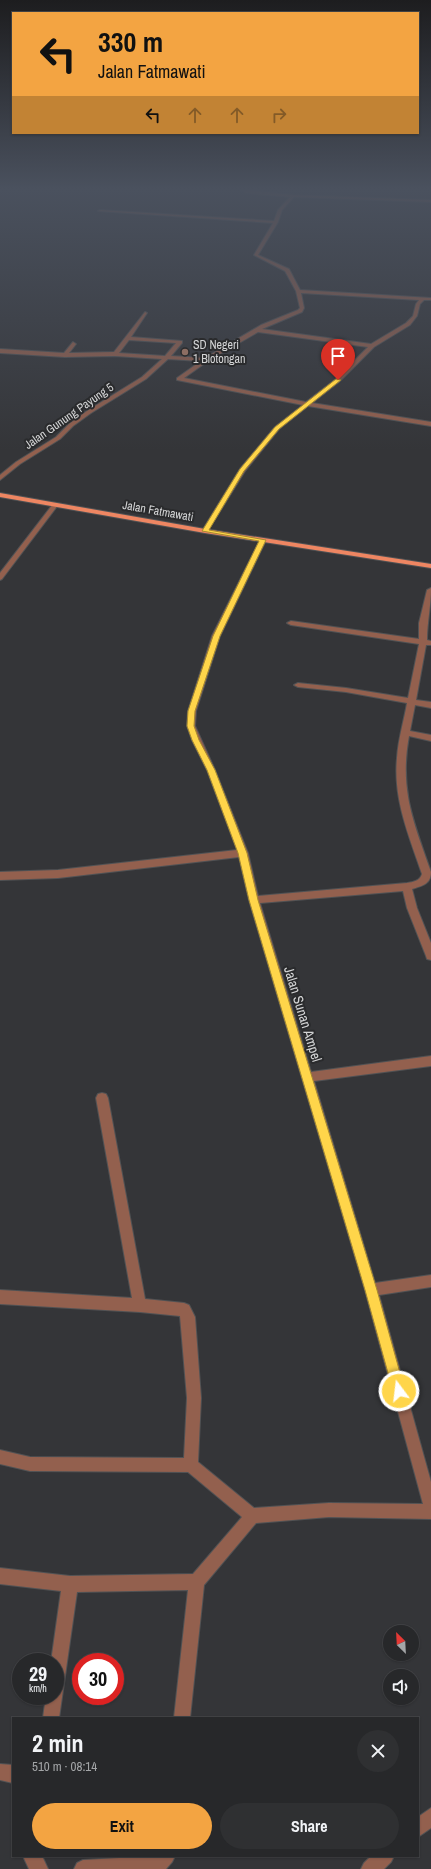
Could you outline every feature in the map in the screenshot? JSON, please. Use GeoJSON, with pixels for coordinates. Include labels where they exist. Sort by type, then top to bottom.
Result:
{"type":"FeatureCollection","features":[{"type":"Feature","properties":{"kind":"main road","name":"Jalan Fatmawati"},"geometry":{"type":"LineString","coordinates":[[0,495],[205,531],[431,566]]}},
{"type":"Feature","properties":{"kind":"street"},"geometry":{"type":"LineString","coordinates":[[290,276],[298,291],[302,308],[300,311],[275,320],[257,330],[206,360],[179,379],[306,404],[431,424]]}},
{"type":"Feature","properties":{"kind":"street"},"geometry":{"type":"LineString","coordinates":[[298,291],[431,299]]}},
{"type":"Feature","properties":{"kind":"street"},"geometry":{"type":"LineString","coordinates":[[205,531],[242,470],[277,428],[338,380],[372,346],[408,324],[415,316],[418,304],[423,299]]}},
{"type":"Feature","properties":{"kind":"street"},"geometry":{"type":"LineString","coordinates":[[115,354],[145,313]]}},
{"type":"Feature","properties":{"kind":"street"},"geometry":{"type":"LineString","coordinates":[[257,330],[372,346]]}},
{"type":"Feature","properties":{"kind":"street","name":"Jalan Gunung Payung 5"},"geometry":{"type":"LineString","coordinates":[[0,478],[18,463],[58,438],[71,425],[89,412],[144,378],[168,356],[180,342],[128,338]]}},
{"type":"Feature","properties":{"kind":"street"},"geometry":{"type":"LineString","coordinates":[[65,354],[73,344]]}},
{"type":"Feature","properties":{"kind":"street"},"geometry":{"type":"LineString","coordinates":[[0,351],[168,356],[206,360]]}},
{"type":"Feature","properties":{"kind":"street"},"geometry":{"type":"LineString","coordinates":[[0,578],[55,505]]}},
{"type":"Feature","properties":{"kind":"street","name":"Jalan Sunan Ampel"},"geometry":{"type":"LineString","coordinates":[[263,540],[216,636],[192,711],[191,726],[196,740],[211,770],[243,853],[254,900],[371,1290],[431,1508]]}},
{"type":"Feature","properties":{"kind":"street"},"geometry":{"type":"LineString","coordinates":[[254,900],[407,887],[421,883],[429,877],[404,807],[400,790],[400,762],[410,701],[427,642],[423,623],[431,590]]}},
{"type":"Feature","properties":{"kind":"street"},"geometry":{"type":"LineString","coordinates":[[291,623],[427,642]]}},
{"type":"Feature","properties":{"kind":"street"},"geometry":{"type":"LineString","coordinates":[[298,685],[431,705]]}},
{"type":"Feature","properties":{"kind":"street"},"geometry":{"type":"LineString","coordinates":[[405,733],[431,738]]}},
{"type":"Feature","properties":{"kind":"street"},"geometry":{"type":"LineString","coordinates":[[0,876],[58,874],[243,853]]}},
{"type":"Feature","properties":{"kind":"street"},"geometry":{"type":"LineString","coordinates":[[407,887],[412,908],[431,956]]}},
{"type":"Feature","properties":{"kind":"street"},"geometry":{"type":"LineString","coordinates":[[307,1076],[431,1061]]}},
{"type":"Feature","properties":{"kind":"street"},"geometry":{"type":"LineString","coordinates":[[102,1098],[140,1305]]}},
{"type":"Feature","properties":{"kind":"street"},"geometry":{"type":"LineString","coordinates":[[371,1290],[431,1282]]}},
{"type":"Feature","properties":{"kind":"street"},"geometry":{"type":"LineString","coordinates":[[0,1297],[140,1305],[178,1308],[184,1310],[188,1317],[194,1398],[191,1465]]}},
{"type":"Feature","properties":{"kind":"street"},"geometry":{"type":"LineString","coordinates":[[0,1457],[30,1464],[191,1465],[252,1516],[329,1510],[431,1512]]}},
{"type":"Feature","properties":{"kind":"street"},"geometry":{"type":"LineString","coordinates":[[182,1717],[197,1582],[252,1516]]}},
{"type":"Feature","properties":{"kind":"street"},"geometry":{"type":"LineString","coordinates":[[0,1576],[70,1584],[197,1582]]}},
{"type":"Feature","properties":{"kind":"street"},"geometry":{"type":"LineString","coordinates":[[60,1653],[70,1584]]}},
{"type":"Feature","properties":{"kind":"street"},"geometry":{"type":"LineString","coordinates":[[51,1717],[53,1705]]}},
{"type":"Feature","properties":{"kind":"street"},"geometry":{"type":"LineString","coordinates":[[0,1772],[12,1774]]}},
{"type":"Feature","properties":{"kind":"street"},"geometry":{"type":"LineString","coordinates":[[419,1827],[431,1817]]}},
{"type":"Feature","properties":{"kind":"street"},"geometry":{"type":"LineString","coordinates":[[33,1857],[39,1869]]}},
{"type":"Feature","properties":{"kind":"street"},"geometry":{"type":"LineString","coordinates":[[83,1869],[155,1865],[161,1862],[165,1857]]}},
{"type":"Feature","properties":{"kind":"street"},"geometry":{"type":"LineString","coordinates":[[370,1869],[384,1857]]}},
{"type":"Feature","properties":{"kind":"place","name":"SD Negeri 1 Blotongan"},"geometry":{"type":"Point","coordinates":[185,352]}},
{"type":"Feature","properties":{"kind":"route"},"geometry":{"type":"LineString","coordinates":[[338,380],[290,416],[277,428],[242,470],[205,531],[263,540],[216,636],[192,711],[191,726],[196,740],[211,770],[243,853],[254,900],[371,1290],[399,1391]]}}]}
